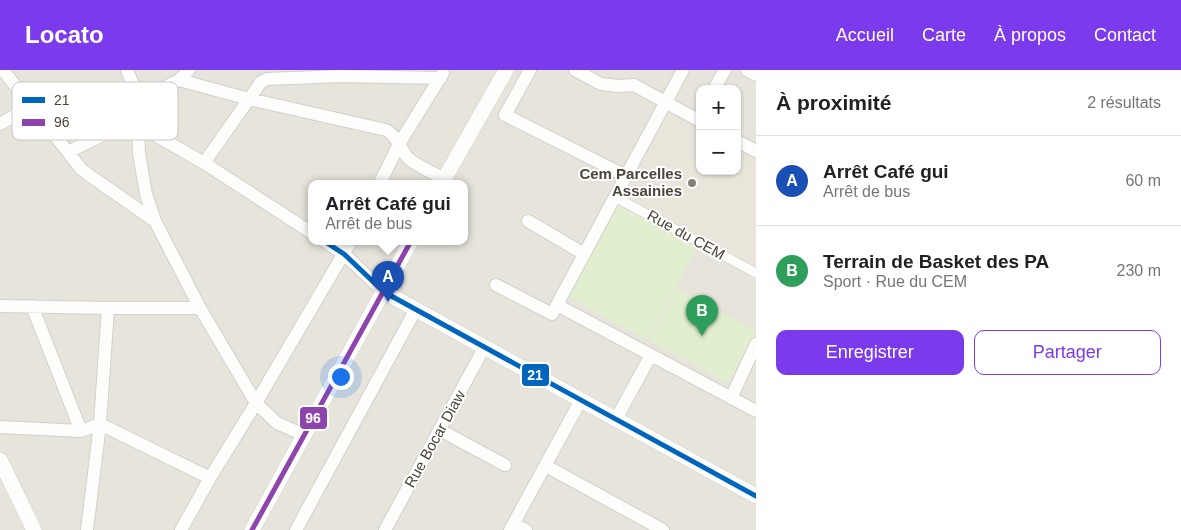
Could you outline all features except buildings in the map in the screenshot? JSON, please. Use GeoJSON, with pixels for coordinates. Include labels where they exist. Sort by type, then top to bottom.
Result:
{"type":"FeatureCollection","features":[{"type":"Feature","properties":{"kind":"street"},"geometry":{"type":"LineString","coordinates":[[4,70],[13,82]]}},
{"type":"Feature","properties":{"kind":"street"},"geometry":{"type":"LineString","coordinates":[[176,82],[190,70]]}},
{"type":"Feature","properties":{"kind":"street"},"geometry":{"type":"LineString","coordinates":[[444,180],[506,70]]}},
{"type":"Feature","properties":{"kind":"street"},"geometry":{"type":"LineString","coordinates":[[530,70],[505,115],[626,176]]}},
{"type":"Feature","properties":{"kind":"street"},"geometry":{"type":"LineString","coordinates":[[575,70],[601,84],[634,85],[696,118]]}},
{"type":"Feature","properties":{"kind":"street"},"geometry":{"type":"LineString","coordinates":[[496,285],[552,314],[684,70]]}},
{"type":"Feature","properties":{"kind":"street"},"geometry":{"type":"LineString","coordinates":[[716,85],[724,70]]}},
{"type":"Feature","properties":{"kind":"street"},"geometry":{"type":"LineString","coordinates":[[747,70],[756,75]]}},
{"type":"Feature","properties":{"kind":"street"},"geometry":{"type":"LineString","coordinates":[[204,163],[261,82],[267,79],[345,73],[443,74]]}},
{"type":"Feature","properties":{"kind":"street"},"geometry":{"type":"LineString","coordinates":[[381,180],[399,144],[443,74]]}},
{"type":"Feature","properties":{"kind":"street"},"geometry":{"type":"LineString","coordinates":[[180,80],[249,99],[386,130],[390,132],[403,152],[413,162],[441,180]]}},
{"type":"Feature","properties":{"kind":"street"},"geometry":{"type":"LineString","coordinates":[[0,124],[12,117]]}},
{"type":"Feature","properties":{"kind":"street"},"geometry":{"type":"LineString","coordinates":[[58,140],[89,175],[155,221]]}},
{"type":"Feature","properties":{"kind":"street"},"geometry":{"type":"LineString","coordinates":[[68,152],[92,140]]}},
{"type":"Feature","properties":{"kind":"street"},"geometry":{"type":"LineString","coordinates":[[139,140],[139,153],[146,194],[155,221],[200,308],[256,403],[277,423],[304,435]]}},
{"type":"Feature","properties":{"kind":"street"},"geometry":{"type":"LineString","coordinates":[[173,140],[204,163],[308,230]]}},
{"type":"Feature","properties":{"kind":"street"},"geometry":{"type":"LineString","coordinates":[[741,143],[756,151]]}},
{"type":"Feature","properties":{"kind":"street","name":"Rue du CEM"},"geometry":{"type":"LineString","coordinates":[[615,196],[756,273]]}},
{"type":"Feature","properties":{"kind":"street"},"geometry":{"type":"LineString","coordinates":[[528,221],[584,254]]}},
{"type":"Feature","properties":{"kind":"street"},"geometry":{"type":"LineString","coordinates":[[330,245],[344,254],[384,292],[756,496]]}},
{"type":"Feature","properties":{"kind":"street"},"geometry":{"type":"LineString","coordinates":[[181,530],[349,245]]}},
{"type":"Feature","properties":{"kind":"street"},"geometry":{"type":"LineString","coordinates":[[252,530],[409,245]]}},
{"type":"Feature","properties":{"kind":"street"},"geometry":{"type":"LineString","coordinates":[[556,305],[756,411]]}},
{"type":"Feature","properties":{"kind":"street"},"geometry":{"type":"LineString","coordinates":[[0,306],[200,308]]}},
{"type":"Feature","properties":{"kind":"street"},"geometry":{"type":"LineString","coordinates":[[32,306],[81,431]]}},
{"type":"Feature","properties":{"kind":"street"},"geometry":{"type":"LineString","coordinates":[[87,530],[100,424],[108,308]]}},
{"type":"Feature","properties":{"kind":"street"},"geometry":{"type":"LineString","coordinates":[[300,529],[416,309]]}},
{"type":"Feature","properties":{"kind":"street"},"geometry":{"type":"LineString","coordinates":[[731,398],[756,344]]}},
{"type":"Feature","properties":{"kind":"street","name":"Rue Bocar Diaw"},"geometry":{"type":"LineString","coordinates":[[385,530],[484,348]]}},
{"type":"Feature","properties":{"kind":"street"},"geometry":{"type":"LineString","coordinates":[[616,419],[651,355]]}},
{"type":"Feature","properties":{"kind":"street"},"geometry":{"type":"LineString","coordinates":[[526,530],[512,527],[581,400]]}},
{"type":"Feature","properties":{"kind":"street"},"geometry":{"type":"LineString","coordinates":[[0,427],[81,431],[100,424],[210,478]]}},
{"type":"Feature","properties":{"kind":"street"},"geometry":{"type":"LineString","coordinates":[[440,430],[505,465]]}},
{"type":"Feature","properties":{"kind":"street"},"geometry":{"type":"LineString","coordinates":[[0,460],[34,530]]}},
{"type":"Feature","properties":{"kind":"street"},"geometry":{"type":"LineString","coordinates":[[546,466],[663,530]]}},
{"type":"Feature","properties":{"kind":"shaded area"},"geometry":{"type":"Polygon","coordinates":[[[0,70],[756,70],[756,530],[0,530],[0,70]]]}},
{"type":"Feature","properties":{"kind":"shaded area","name":"Cem Parcelles Assainies"},"geometry":{"type":"Polygon","coordinates":[[[667,113],[696,129],[696,175],[741,175],[741,153],[756,161],[756,268],[622,195],[667,113]]]}},
{"type":"Feature","properties":{"kind":"green space"},"geometry":{"type":"Polygon","coordinates":[[[616,204],[697,248],[647,340],[566,296],[616,204]]]}},
{"type":"Feature","properties":{"kind":"green space"},"geometry":{"type":"Polygon","coordinates":[[[677,288],[756,331],[728,383],[649,340],[677,288]]]}},
{"type":"Feature","properties":{"kind":"transit line","name":"21"},"geometry":{"type":"LineString","coordinates":[[330,245],[344,254],[384,292],[756,496]]}},
{"type":"Feature","properties":{"kind":"transit line","name":"96"},"geometry":{"type":"LineString","coordinates":[[252,530],[409,245]]}},
{"type":"Feature","properties":{"kind":"place","name":"Cem Parcelles Assainies"},"geometry":{"type":"Point","coordinates":[692,183]}},
{"type":"Feature","properties":{"kind":"place","name":"Arrêt Café gui"},"geometry":{"type":"Point","coordinates":[388,302]}},
{"type":"Feature","properties":{"kind":"place","name":"Terrain de Basket des PA"},"geometry":{"type":"Point","coordinates":[702,336]}}]}
